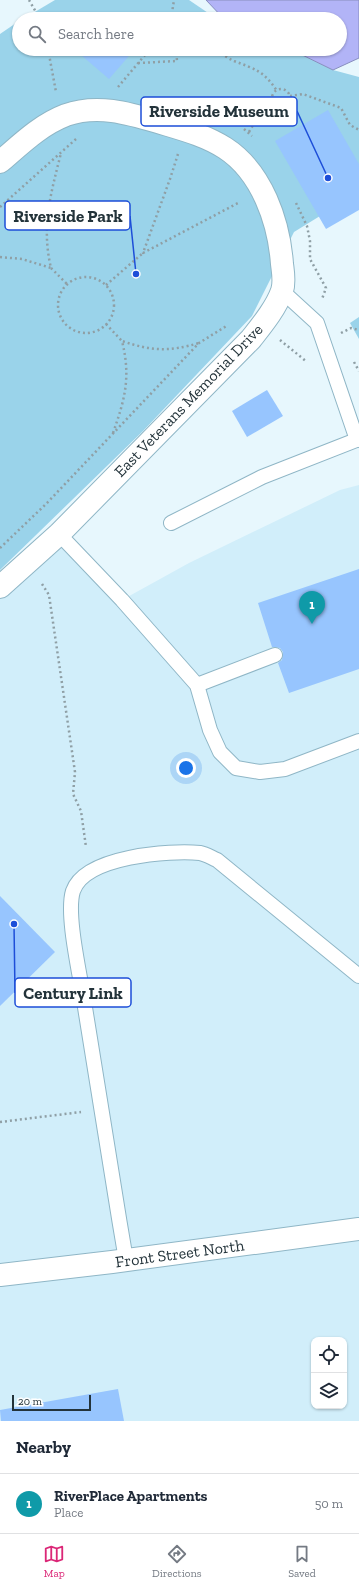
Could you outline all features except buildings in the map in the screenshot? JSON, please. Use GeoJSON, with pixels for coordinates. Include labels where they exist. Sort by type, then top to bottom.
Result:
{"type":"FeatureCollection","features":[{"type":"Feature","properties":{"kind":"street","name":"East Veterans Memorial Drive"},"geometry":{"type":"LineString","coordinates":[[0,162],[36,131],[50,123],[67,115],[101,109],[116,111],[184,130],[209,139],[236,156],[245,164],[262,190],[276,227],[280,245],[283,278],[282,290],[273,307],[251,339],[59,534],[0,587]]}},
{"type":"Feature","properties":{"kind":"street","name":"Front Street North"},"geometry":{"type":"LineString","coordinates":[[0,1275],[359,1229]]}},
{"type":"Feature","properties":{"kind":"lane"},"geometry":{"type":"LineString","coordinates":[[171,522],[262,478],[358,439],[317,323],[282,290]]}},
{"type":"Feature","properties":{"kind":"lane"},"geometry":{"type":"LineString","coordinates":[[59,534],[122,600],[197,685],[210,730],[220,752],[236,768],[260,772],[285,769],[359,741]]}},
{"type":"Feature","properties":{"kind":"lane"},"geometry":{"type":"LineString","coordinates":[[197,685],[275,655]]}},
{"type":"Feature","properties":{"kind":"lane"},"geometry":{"type":"LineString","coordinates":[[126,1260],[70,909],[74,890],[90,872],[102,866],[141,855],[202,853],[217,860],[359,976]]}},
{"type":"Feature","properties":{"kind":"path"},"geometry":{"type":"LineString","coordinates":[[29,0],[36,12]]}},
{"type":"Feature","properties":{"kind":"path"},"geometry":{"type":"LineString","coordinates":[[172,12],[174,0]]}},
{"type":"Feature","properties":{"kind":"path"},"geometry":{"type":"LineString","coordinates":[[49,56],[57,94]]}},
{"type":"Feature","properties":{"kind":"path"},"geometry":{"type":"LineString","coordinates":[[114,91],[144,56]]}},
{"type":"Feature","properties":{"kind":"path"},"geometry":{"type":"LineString","coordinates":[[138,64],[177,60],[177,56]]}},
{"type":"Feature","properties":{"kind":"path"},"geometry":{"type":"LineString","coordinates":[[225,56],[257,69],[266,76],[276,91]]}},
{"type":"Feature","properties":{"kind":"path"},"geometry":{"type":"LineString","coordinates":[[285,90],[290,96],[289,102],[285,106],[279,107],[274,104],[272,98],[276,91],[285,90]]}},
{"type":"Feature","properties":{"kind":"path"},"geometry":{"type":"LineString","coordinates":[[290,96],[303,94],[341,108],[350,125],[359,130]]}},
{"type":"Feature","properties":{"kind":"path"},"geometry":{"type":"LineString","coordinates":[[249,132],[258,117],[266,108],[274,104]]}},
{"type":"Feature","properties":{"kind":"path"},"geometry":{"type":"LineString","coordinates":[[143,253],[170,179],[184,130]]}},
{"type":"Feature","properties":{"kind":"path"},"geometry":{"type":"LineString","coordinates":[[0,207],[77,138]]}},
{"type":"Feature","properties":{"kind":"path"},"geometry":{"type":"LineString","coordinates":[[51,268],[46,247],[47,217],[50,195],[61,153]]}},
{"type":"Feature","properties":{"kind":"path"},"geometry":{"type":"LineString","coordinates":[[106,285],[143,253],[262,190]]}},
{"type":"Feature","properties":{"kind":"path"},"geometry":{"type":"LineString","coordinates":[[0,257],[22,259],[51,268],[67,284]]}},
{"type":"Feature","properties":{"kind":"path"},"geometry":{"type":"LineString","coordinates":[[91,277],[106,285],[114,300],[111,317],[106,324],[95,331],[82,332],[66,324],[58,308],[59,299],[67,284],[74,279],[91,277]]}},
{"type":"Feature","properties":{"kind":"path"},"geometry":{"type":"LineString","coordinates":[[106,324],[122,341],[143,348],[165,350],[199,343]]}},
{"type":"Feature","properties":{"kind":"path"},"geometry":{"type":"LineString","coordinates":[[0,548],[46,504],[199,343],[229,325]]}},
{"type":"Feature","properties":{"kind":"path"},"geometry":{"type":"LineString","coordinates":[[338,335],[350,328],[359,330]]}},
{"type":"Feature","properties":{"kind":"path"},"geometry":{"type":"LineString","coordinates":[[277,337],[310,364]]}},
{"type":"Feature","properties":{"kind":"path"},"geometry":{"type":"LineString","coordinates":[[112,436],[126,391],[127,360],[122,341]]}},
{"type":"Feature","properties":{"kind":"path"},"geometry":{"type":"LineString","coordinates":[[42,584],[49,595],[75,772],[72,794],[81,811],[86,847]]}},
{"type":"Feature","properties":{"kind":"path"},"geometry":{"type":"LineString","coordinates":[[0,1122],[101,1110]]}},
{"type":"Feature","properties":{"kind":"shaded area"},"geometry":{"type":"Polygon","coordinates":[[[55,0],[189,0],[207,12],[35,12],[55,0]]]}},
{"type":"Feature","properties":{"kind":"shaded area"},"geometry":{"type":"Polygon","coordinates":[[[12,26],[12,56],[304,56],[333,70],[359,77],[359,192],[294,232],[252,316],[143,431],[0,570],[0,34],[12,26]]]}},
{"type":"Feature","properties":{"kind":"shaded area"},"geometry":{"type":"Polygon","coordinates":[[[359,317],[359,339],[350,323],[359,317]]]}},
{"type":"Feature","properties":{"kind":"shaded area"},"geometry":{"type":"Polygon","coordinates":[[[359,485],[359,1421],[0,1421],[0,587],[59,534],[122,600],[189,563],[340,490],[359,485]]]}},
{"type":"Feature","properties":{"kind":"water"},"geometry":{"type":"Polygon","coordinates":[[[206,0],[359,0],[359,58],[333,70],[304,56],[347,56],[347,12],[217,12],[206,0]]]}},
{"type":"Feature","properties":{"kind":"place","name":"Riverside Museum"},"geometry":{"type":"Point","coordinates":[328,178]}},
{"type":"Feature","properties":{"kind":"place","name":"Riverside Park"},"geometry":{"type":"Point","coordinates":[136,274]}},
{"type":"Feature","properties":{"kind":"place","name":"RiverPlace Apartments"},"geometry":{"type":"Point","coordinates":[312,624]}},
{"type":"Feature","properties":{"kind":"place","name":"Century Link"},"geometry":{"type":"Point","coordinates":[14,924]}}]}
